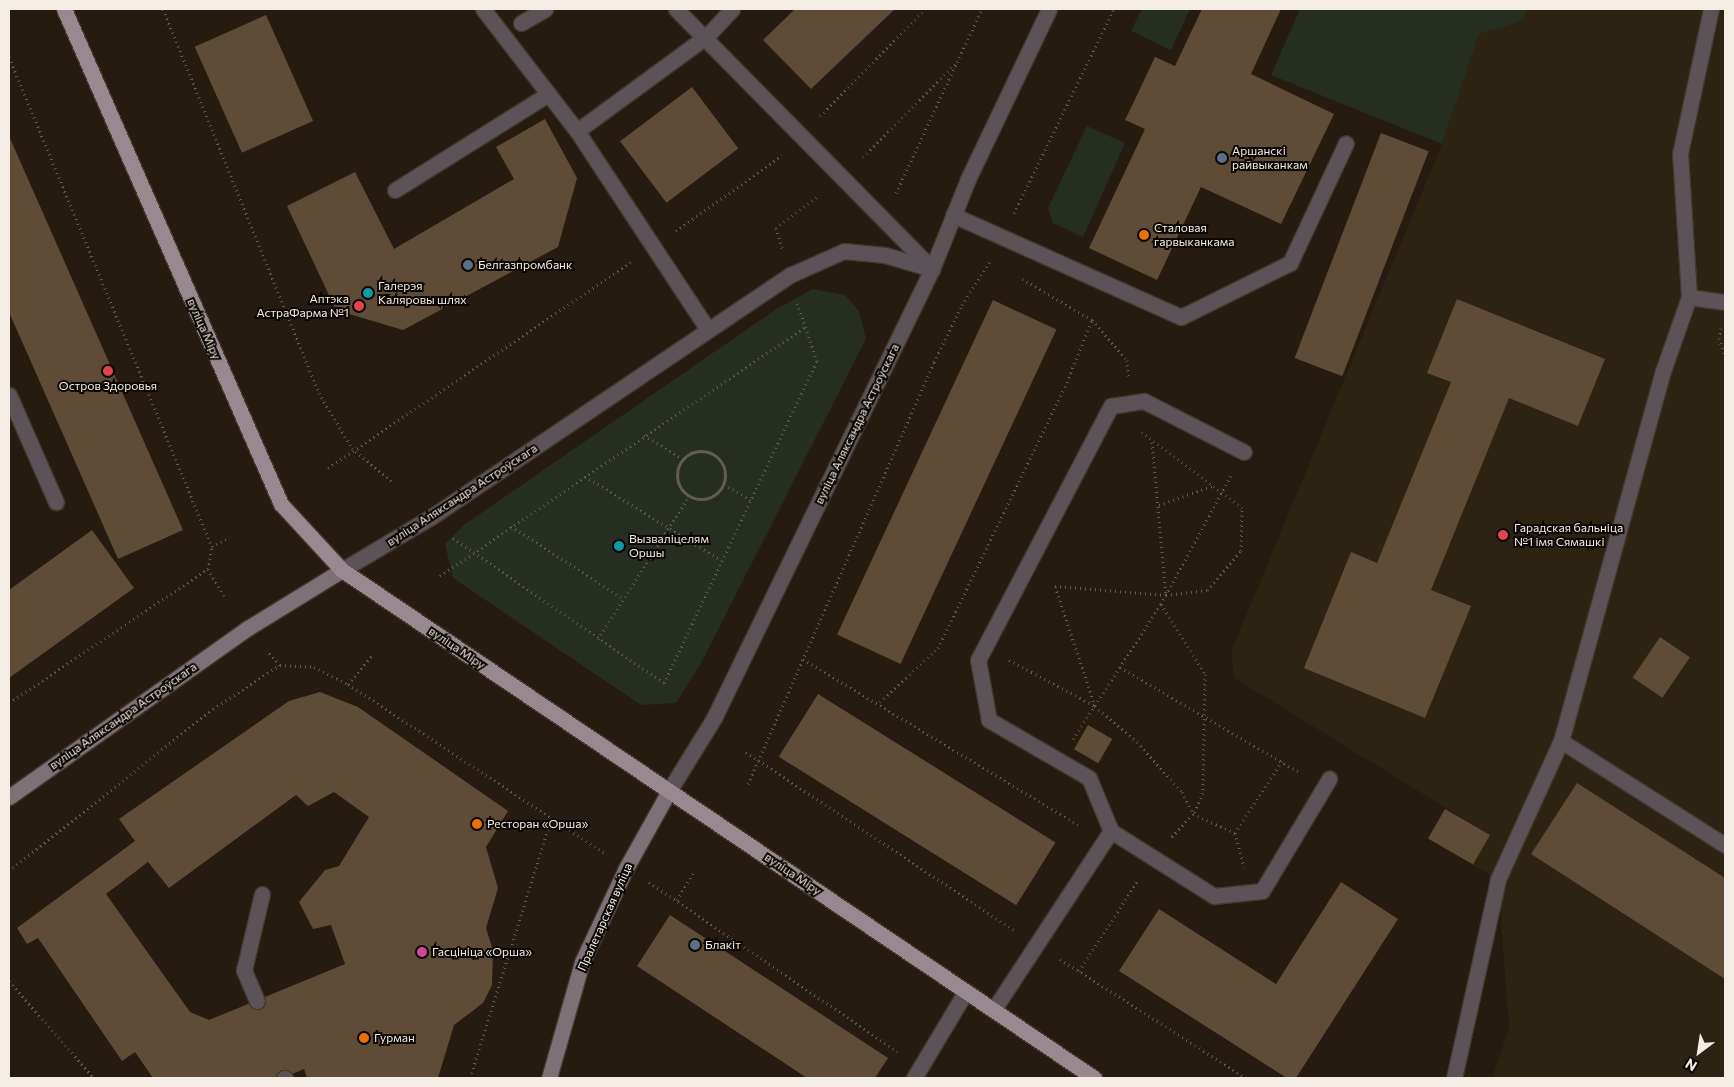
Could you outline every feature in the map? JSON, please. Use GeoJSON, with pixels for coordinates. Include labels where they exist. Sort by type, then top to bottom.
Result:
{"type":"FeatureCollection","features":[{"type":"Feature","properties":{"kind":"main road","name":"вуліца Міру"},"geometry":{"type":"LineString","coordinates":[[64,9],[281,504],[342,570],[1094,1078]]}},
{"type":"Feature","properties":{"kind":"street"},"geometry":{"type":"LineString","coordinates":[[483,9],[577,131],[707,328]]}},
{"type":"Feature","properties":{"kind":"street"},"geometry":{"type":"LineString","coordinates":[[521,23],[545,9]]}},
{"type":"Feature","properties":{"kind":"street"},"geometry":{"type":"LineString","coordinates":[[676,9],[707,36],[932,269]]}},
{"type":"Feature","properties":{"kind":"street"},"geometry":{"type":"LineString","coordinates":[[577,131],[707,36],[732,9]]}},
{"type":"Feature","properties":{"kind":"street","name":"вуліца Аляксандра Астроўскага"},"geometry":{"type":"LineString","coordinates":[[669,791],[714,718],[932,269],[953,215],[1049,9]]}},
{"type":"Feature","properties":{"kind":"street"},"geometry":{"type":"LineString","coordinates":[[1454,1078],[1498,879],[1561,741],[1663,371],[1689,297],[1680,153],[1711,9]]}},
{"type":"Feature","properties":{"kind":"street"},"geometry":{"type":"LineString","coordinates":[[395,190],[548,94]]}},
{"type":"Feature","properties":{"kind":"street"},"geometry":{"type":"LineString","coordinates":[[953,215],[1181,317],[1290,264],[1346,143]]}},
{"type":"Feature","properties":{"kind":"street","name":"вуліца Аляксандра Астроўскага"},"geometry":{"type":"LineString","coordinates":[[9,797],[248,628],[431,517],[707,328],[790,275],[844,251],[885,255],[932,269]]}},
{"type":"Feature","properties":{"kind":"street"},"geometry":{"type":"LineString","coordinates":[[1689,297],[1725,302]]}},
{"type":"Feature","properties":{"kind":"street"},"geometry":{"type":"LineString","coordinates":[[9,395],[56,502]]}},
{"type":"Feature","properties":{"kind":"street"},"geometry":{"type":"LineString","coordinates":[[1244,452],[1144,401],[1111,406],[978,660],[989,720],[1089,778],[1108,836],[1153,858],[1214,896],[1262,891],[1326,783]]}},
{"type":"Feature","properties":{"kind":"street"},"geometry":{"type":"LineString","coordinates":[[1561,741],[1725,846]]}},
{"type":"Feature","properties":{"kind":"street","name":"Пралетарская вуліца"},"geometry":{"type":"LineString","coordinates":[[549,1078],[582,962],[626,868],[669,791]]}},
{"type":"Feature","properties":{"kind":"street"},"geometry":{"type":"LineString","coordinates":[[994,1009],[1108,836]]}},
{"type":"Feature","properties":{"kind":"street"},"geometry":{"type":"LineString","coordinates":[[257,1001],[244,970],[262,894]]}},
{"type":"Feature","properties":{"kind":"street"},"geometry":{"type":"LineString","coordinates":[[914,1078],[966,991]]}},
{"type":"Feature","properties":{"kind":"path"},"geometry":{"type":"LineString","coordinates":[[163,9],[318,393],[352,448],[392,482]]}},
{"type":"Feature","properties":{"kind":"path"},"geometry":{"type":"LineString","coordinates":[[889,188],[895,195],[982,9]]}},
{"type":"Feature","properties":{"kind":"path"},"geometry":{"type":"LineString","coordinates":[[748,784],[759,764],[803,659],[934,362],[991,260],[1114,9]]}},
{"type":"Feature","properties":{"kind":"path"},"geometry":{"type":"LineString","coordinates":[[9,57],[212,547],[208,569],[225,598]]}},
{"type":"Feature","properties":{"kind":"path"},"geometry":{"type":"LineString","coordinates":[[867,162],[862,156],[957,62]]}},
{"type":"Feature","properties":{"kind":"path"},"geometry":{"type":"LineString","coordinates":[[784,254],[776,228],[821,194]]}},
{"type":"Feature","properties":{"kind":"path"},"geometry":{"type":"LineString","coordinates":[[991,260],[999,265]]}},
{"type":"Feature","properties":{"kind":"path"},"geometry":{"type":"LineString","coordinates":[[1016,275],[1092,320],[1127,360],[1131,403]]}},
{"type":"Feature","properties":{"kind":"path"},"geometry":{"type":"LineString","coordinates":[[453,538],[470,554],[664,683],[817,361],[796,300]]}},
{"type":"Feature","properties":{"kind":"path"},"geometry":{"type":"LineString","coordinates":[[880,702],[938,648],[1065,387],[1092,320]]}},
{"type":"Feature","properties":{"kind":"path"},"geometry":{"type":"LineString","coordinates":[[440,576],[805,327]]}},
{"type":"Feature","properties":{"kind":"path"},"geometry":{"type":"LineString","coordinates":[[1095,706],[1055,586],[1166,596],[1207,590],[1241,551],[1242,508],[1223,490],[1152,441],[1111,406]]}},
{"type":"Feature","properties":{"kind":"path"},"geometry":{"type":"LineString","coordinates":[[644,436],[683,459]]}},
{"type":"Feature","properties":{"kind":"path"},"geometry":{"type":"LineString","coordinates":[[1152,441],[1160,505],[1166,596]]}},
{"type":"Feature","properties":{"kind":"path"},"geometry":{"type":"LineString","coordinates":[[328,468],[352,448]]}},
{"type":"Feature","properties":{"kind":"path"},"geometry":{"type":"LineString","coordinates":[[699,452],[713,454],[724,468],[724,484],[705,499],[689,496],[677,478],[683,459],[699,452]]}},
{"type":"Feature","properties":{"kind":"path"},"geometry":{"type":"LineString","coordinates":[[1059,760],[1166,596],[1244,452]]}},
{"type":"Feature","properties":{"kind":"path"},"geometry":{"type":"LineString","coordinates":[[585,476],[722,561]]}},
{"type":"Feature","properties":{"kind":"path"},"geometry":{"type":"LineString","coordinates":[[724,484],[751,500]]}},
{"type":"Feature","properties":{"kind":"path"},"geometry":{"type":"LineString","coordinates":[[1160,505],[1215,485]]}},
{"type":"Feature","properties":{"kind":"path"},"geometry":{"type":"LineString","coordinates":[[598,639],[689,496]]}},
{"type":"Feature","properties":{"kind":"path"},"geometry":{"type":"LineString","coordinates":[[511,526],[624,599]]}},
{"type":"Feature","properties":{"kind":"path"},"geometry":{"type":"LineString","coordinates":[[212,547],[229,536]]}},
{"type":"Feature","properties":{"kind":"path"},"geometry":{"type":"LineString","coordinates":[[9,703],[208,569]]}},
{"type":"Feature","properties":{"kind":"path"},"geometry":{"type":"LineString","coordinates":[[1079,971],[1153,858],[1193,814],[1202,792],[1204,674],[1161,604]]}},
{"type":"Feature","properties":{"kind":"path"},"geometry":{"type":"LineString","coordinates":[[985,647],[1095,706],[1137,742],[1182,792],[1193,814],[1234,833],[1251,892]]}},
{"type":"Feature","properties":{"kind":"path"},"geometry":{"type":"LineString","coordinates":[[267,650],[280,665]]}},
{"type":"Feature","properties":{"kind":"path"},"geometry":{"type":"LineString","coordinates":[[9,871],[213,709],[280,665],[314,668],[348,684],[372,655]]}},
{"type":"Feature","properties":{"kind":"path"},"geometry":{"type":"LineString","coordinates":[[803,659],[1108,836]]}},
{"type":"Feature","properties":{"kind":"path"},"geometry":{"type":"LineString","coordinates":[[1120,667],[1282,761],[1326,783]]}},
{"type":"Feature","properties":{"kind":"path"},"geometry":{"type":"LineString","coordinates":[[746,752],[759,764],[1246,1078]]}},
{"type":"Feature","properties":{"kind":"path"},"geometry":{"type":"LineString","coordinates":[[1234,833],[1282,761]]}},
{"type":"Feature","properties":{"kind":"path"},"geometry":{"type":"LineString","coordinates":[[470,1078],[551,819]]}},
{"type":"Feature","properties":{"kind":"path"},"geometry":{"type":"LineString","coordinates":[[677,900],[695,870]]}},
{"type":"Feature","properties":{"kind":"path"},"geometry":{"type":"LineString","coordinates":[[9,981],[94,1078]]}},
{"type":"Feature","properties":{"kind":"shaded area","name":"Гарадская бальніца №1 імя Сямашкі"},"geometry":{"type":"Polygon","coordinates":[[[1527,9],[1725,9],[1725,1078],[1492,1078],[1509,1028],[1498,879],[1472,865],[1490,835],[1234,678],[1231,652],[1442,144],[1479,34],[1523,21],[1527,9]]]}},
{"type":"Feature","properties":{"kind":"green space"},"geometry":{"type":"Polygon","coordinates":[[[1142,9],[1190,9],[1171,50],[1131,31],[1142,9]]]}},
{"type":"Feature","properties":{"kind":"green space"},"geometry":{"type":"Polygon","coordinates":[[[1300,9],[1527,9],[1523,21],[1479,34],[1442,144],[1271,75],[1300,9]]]}},
{"type":"Feature","properties":{"kind":"green space"},"geometry":{"type":"Polygon","coordinates":[[[1087,126],[1125,143],[1083,237],[1053,223],[1048,208],[1087,126]]]}},
{"type":"Feature","properties":{"kind":"green space"},"geometry":{"type":"Polygon","coordinates":[[[813,289],[845,295],[859,311],[866,339],[701,663],[676,703],[641,705],[453,578],[445,544],[464,525],[775,310],[813,289]]]}},
{"type":"Feature","properties":{"kind":"building"},"geometry":{"type":"Polygon","coordinates":[[[795,9],[895,9],[811,89],[763,40],[795,9]]]}},
{"type":"Feature","properties":{"kind":"building","name":"Аршанскі райвыканкам"},"geometry":{"type":"Polygon","coordinates":[[[1202,9],[1281,9],[1251,74],[1334,114],[1281,224],[1201,187],[1157,280],[1089,248],[1145,129],[1125,120],[1155,57],[1175,66],[1202,9]]]}},
{"type":"Feature","properties":{"kind":"building"},"geometry":{"type":"Polygon","coordinates":[[[266,15],[313,121],[242,153],[195,47],[266,15]]]}},
{"type":"Feature","properties":{"kind":"building"},"geometry":{"type":"Polygon","coordinates":[[[692,87],[738,148],[666,203],[620,141],[692,87]]]}},
{"type":"Feature","properties":{"kind":"building"},"geometry":{"type":"Polygon","coordinates":[[[545,119],[577,178],[558,247],[403,330],[336,310],[287,206],[355,172],[394,249],[514,179],[496,147],[545,119]]]}},
{"type":"Feature","properties":{"kind":"building"},"geometry":{"type":"Polygon","coordinates":[[[1381,133],[1429,151],[1342,376],[1295,358],[1381,133]]]}},
{"type":"Feature","properties":{"kind":"building"},"geometry":{"type":"Polygon","coordinates":[[[9,136],[183,530],[118,559],[9,312],[9,136]]]}},
{"type":"Feature","properties":{"kind":"building"},"geometry":{"type":"Polygon","coordinates":[[[1457,299],[1605,359],[1578,426],[1509,398],[1431,590],[1471,606],[1425,718],[1304,668],[1351,552],[1377,563],[1451,382],[1427,373],[1457,299]]]}},
{"type":"Feature","properties":{"kind":"building"},"geometry":{"type":"Polygon","coordinates":[[[993,300],[1056,330],[900,664],[837,634],[993,300]]]}},
{"type":"Feature","properties":{"kind":"building"},"geometry":{"type":"Polygon","coordinates":[[[92,530],[134,588],[9,678],[9,590],[92,530]]]}},
{"type":"Feature","properties":{"kind":"building"},"geometry":{"type":"Polygon","coordinates":[[[1660,637],[1690,657],[1662,698],[1633,678],[1660,637]]]}},
{"type":"Feature","properties":{"kind":"building"},"geometry":{"type":"Polygon","coordinates":[[[320,692],[358,707],[508,811],[486,847],[498,888],[486,928],[493,950],[492,985],[483,1003],[454,1025],[438,1078],[307,1078],[304,1069],[283,1078],[153,1078],[135,1052],[122,1061],[38,938],[27,944],[17,928],[135,841],[119,819],[289,701],[320,692]],[[334,792],[308,806],[296,795],[169,888],[148,862],[106,894],[190,1012],[209,1020],[345,964],[331,925],[313,929],[299,902],[325,870],[339,866],[369,817],[334,792]]]}},
{"type":"Feature","properties":{"kind":"building"},"geometry":{"type":"Polygon","coordinates":[[[818,694],[1055,842],[1016,905],[779,757],[818,694]]]}},
{"type":"Feature","properties":{"kind":"building"},"geometry":{"type":"Polygon","coordinates":[[[1088,725],[1112,739],[1098,763],[1074,749],[1088,725]]]}},
{"type":"Feature","properties":{"kind":"building"},"geometry":{"type":"Polygon","coordinates":[[[1577,783],[1725,878],[1725,979],[1531,854],[1577,783]]]}},
{"type":"Feature","properties":{"kind":"building"},"geometry":{"type":"Polygon","coordinates":[[[1445,809],[1490,835],[1473,864],[1428,838],[1445,809]]]}},
{"type":"Feature","properties":{"kind":"building"},"geometry":{"type":"Polygon","coordinates":[[[1341,882],[1398,919],[1296,1078],[1287,1078],[1119,971],[1159,909],[1276,984],[1341,882]]]}},
{"type":"Feature","properties":{"kind":"building"},"geometry":{"type":"Polygon","coordinates":[[[670,915],[888,1058],[875,1078],[807,1078],[637,966],[670,915]]]}},
{"type":"Feature","properties":{"kind":"place","name":"Аршанскі райвыканкам"},"geometry":{"type":"Point","coordinates":[1222,158]}},
{"type":"Feature","properties":{"kind":"place","name":"Сталовая гарвыканкама"},"geometry":{"type":"Point","coordinates":[1144,235]}},
{"type":"Feature","properties":{"kind":"place","name":"Белгазпромбанк"},"geometry":{"type":"Point","coordinates":[468,265]}},
{"type":"Feature","properties":{"kind":"place","name":"Галерэя Каляровы шлях"},"geometry":{"type":"Point","coordinates":[368,293]}},
{"type":"Feature","properties":{"kind":"place","name":"Аптэка АстраФарма №1"},"geometry":{"type":"Point","coordinates":[359,306]}},
{"type":"Feature","properties":{"kind":"place","name":"Остров Здоровья"},"geometry":{"type":"Point","coordinates":[108,371]}},
{"type":"Feature","properties":{"kind":"place","name":"Гарадская бальніца №1 імя Сямашкі"},"geometry":{"type":"Point","coordinates":[1503,535]}},
{"type":"Feature","properties":{"kind":"place","name":"Вызваліцелям Оршы"},"geometry":{"type":"Point","coordinates":[619,546]}},
{"type":"Feature","properties":{"kind":"place","name":"Ресторан «Орша»"},"geometry":{"type":"Point","coordinates":[477,824]}},
{"type":"Feature","properties":{"kind":"place","name":"Блакіт"},"geometry":{"type":"Point","coordinates":[695,945]}},
{"type":"Feature","properties":{"kind":"place","name":"Гасцініца «Орша»"},"geometry":{"type":"Point","coordinates":[422,952]}},
{"type":"Feature","properties":{"kind":"place","name":"Гурман"},"geometry":{"type":"Point","coordinates":[364,1038]}}]}
